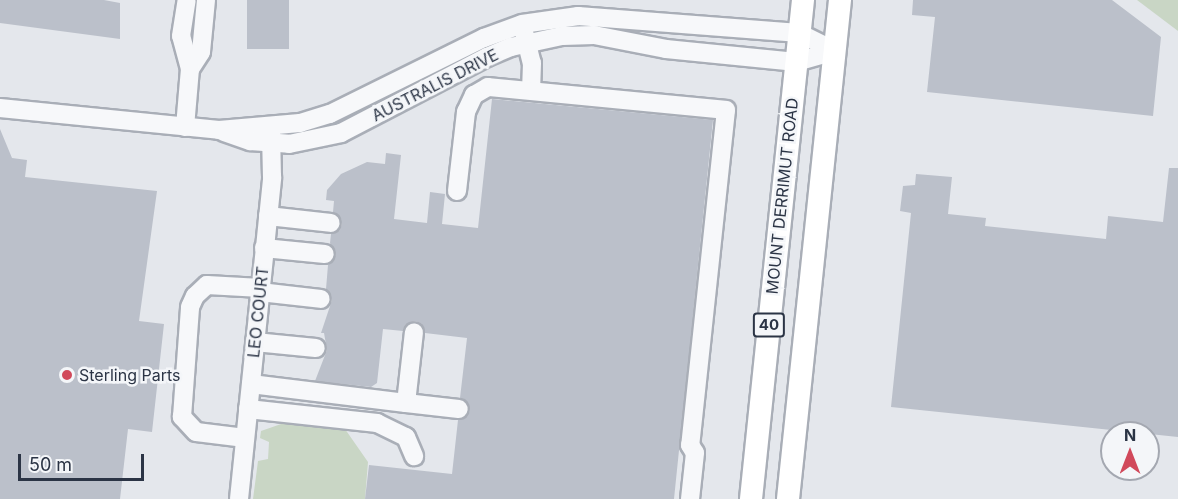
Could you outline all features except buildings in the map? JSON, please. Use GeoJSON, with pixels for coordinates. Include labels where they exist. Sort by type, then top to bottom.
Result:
{"type":"FeatureCollection","features":[{"type":"Feature","properties":{"kind":"main road","name":"MOUNT DERRIMUT ROAD"},"geometry":{"type":"LineString","coordinates":[[751,499],[802,0]]}},
{"type":"Feature","properties":{"kind":"main road","name":"40"},"geometry":{"type":"LineString","coordinates":[[788,499],[840,0]]}},
{"type":"Feature","properties":{"kind":"street"},"geometry":{"type":"LineString","coordinates":[[184,127],[190,69],[181,36],[187,0]]}},
{"type":"Feature","properties":{"kind":"street"},"geometry":{"type":"LineString","coordinates":[[190,69],[201,52],[206,0]]}},
{"type":"Feature","properties":{"kind":"street"},"geometry":{"type":"LineString","coordinates":[[578,8],[578,36]]}},
{"type":"Feature","properties":{"kind":"street","name":"AUSTRALIS DRIVE"},"geometry":{"type":"LineString","coordinates":[[271,134],[330,114],[447,55],[522,24],[578,8],[799,33]]}},
{"type":"Feature","properties":{"kind":"street"},"geometry":{"type":"LineString","coordinates":[[522,24],[532,63],[531,89]]}},
{"type":"Feature","properties":{"kind":"street"},"geometry":{"type":"LineString","coordinates":[[799,33],[835,51]]}},
{"type":"Feature","properties":{"kind":"street","name":"AUSTRALIS DRIVE"},"geometry":{"type":"LineString","coordinates":[[0,108],[271,134],[307,142],[341,133],[487,57],[527,43],[578,36],[796,62]]}},
{"type":"Feature","properties":{"kind":"street"},"geometry":{"type":"LineString","coordinates":[[796,62],[835,51]]}},
{"type":"Feature","properties":{"kind":"street"},"geometry":{"type":"LineString","coordinates":[[457,190],[466,112],[474,95],[494,86],[726,110],[690,445],[695,453],[690,499]]}},
{"type":"Feature","properties":{"kind":"street","name":"LEO COURT"},"geometry":{"type":"LineString","coordinates":[[239,499],[268,216],[271,134]]}},
{"type":"Feature","properties":{"kind":"street"},"geometry":{"type":"LineString","coordinates":[[268,216],[331,223]]}},
{"type":"Feature","properties":{"kind":"street"},"geometry":{"type":"LineString","coordinates":[[264,248],[325,254]]}},
{"type":"Feature","properties":{"kind":"street"},"geometry":{"type":"LineString","coordinates":[[245,438],[196,432],[182,417],[189,318],[195,296],[207,285],[321,299]]}},
{"type":"Feature","properties":{"kind":"street"},"geometry":{"type":"LineString","coordinates":[[406,403],[414,332]]}},
{"type":"Feature","properties":{"kind":"street"},"geometry":{"type":"LineString","coordinates":[[255,342],[316,348]]}},
{"type":"Feature","properties":{"kind":"street"},"geometry":{"type":"LineString","coordinates":[[251,384],[459,409]]}},
{"type":"Feature","properties":{"kind":"street"},"geometry":{"type":"LineString","coordinates":[[248,409],[377,423],[406,437],[414,456]]}},
{"type":"Feature","properties":{"kind":"green space"},"geometry":{"type":"Polygon","coordinates":[[[1137,0],[1178,0],[1178,31],[1137,0]]]}},
{"type":"Feature","properties":{"kind":"green space"},"geometry":{"type":"Polygon","coordinates":[[[284,423],[345,429],[368,462],[365,499],[253,499],[258,461],[268,459],[269,442],[260,438],[261,431],[284,423]]]}},
{"type":"Feature","properties":{"kind":"place","name":"Sterling Parts"},"geometry":{"type":"Point","coordinates":[67,375]}}]}
